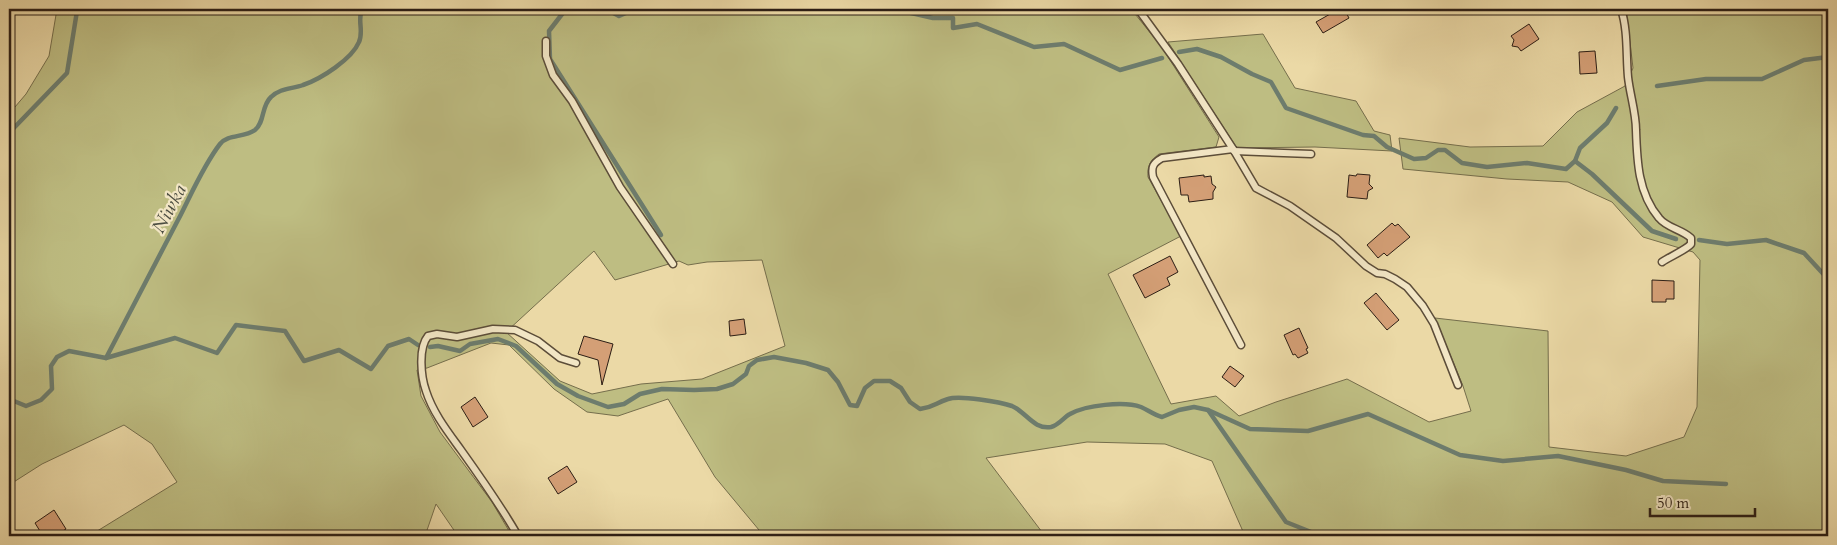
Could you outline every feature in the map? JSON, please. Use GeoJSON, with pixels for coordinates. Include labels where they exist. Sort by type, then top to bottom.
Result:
{"type":"FeatureCollection","features":[{"type":"Feature","properties":{"kind":"lane"},"geometry":{"type":"LineString","coordinates":[[1138,9],[1178,64],[1234,150],[1256,188],[1290,206],[1336,238],[1366,266],[1377,273],[1385,274],[1395,279],[1407,287],[1423,306],[1434,324],[1458,385]]}},
{"type":"Feature","properties":{"kind":"lane"},"geometry":{"type":"LineString","coordinates":[[1621,9],[1624,19],[1628,80],[1636,129],[1637,162],[1641,182],[1651,207],[1660,220],[1691,238],[1691,244],[1688,247],[1676,252],[1662,262]]}},
{"type":"Feature","properties":{"kind":"lane"},"geometry":{"type":"LineString","coordinates":[[546,41],[546,56],[553,75],[572,101],[620,187],[673,264]]}},
{"type":"Feature","properties":{"kind":"lane"},"geometry":{"type":"LineString","coordinates":[[1241,345],[1158,186],[1151,169],[1155,162],[1162,158],[1234,150],[1311,154]]}},
{"type":"Feature","properties":{"kind":"lane"},"geometry":{"type":"LineString","coordinates":[[518,536],[481,478],[440,420],[426,391],[421,361],[423,342],[428,336],[437,334],[457,337],[493,329],[515,330],[538,341],[560,358],[576,363]]}},
{"type":"Feature","properties":{"kind":"shaded area"},"geometry":{"type":"Polygon","coordinates":[[[57,9],[1131,9],[1161,46],[1219,137],[1216,147],[1159,154],[1151,161],[1148,177],[1181,236],[1108,274],[1171,404],[1216,396],[1239,416],[1347,379],[1429,422],[1471,411],[1463,386],[1435,318],[1548,331],[1549,447],[1626,456],[1684,437],[1697,407],[1700,260],[1693,252],[1643,237],[1612,202],[1568,182],[1507,179],[1403,169],[1399,138],[1470,147],[1543,146],[1577,112],[1625,86],[1633,68],[1626,9],[1828,9],[1828,536],[1245,536],[1212,461],[1165,444],[1087,442],[986,458],[1045,536],[764,536],[715,477],[668,399],[618,416],[587,412],[554,389],[509,345],[491,343],[427,368],[417,370],[421,396],[440,432],[492,502],[512,536],[458,536],[436,504],[425,536],[96,536],[94,533],[177,482],[152,444],[124,425],[42,464],[9,485],[9,114],[26,94],[49,56],[57,9]],[[594,251],[506,332],[560,381],[592,394],[641,384],[702,379],[785,346],[762,260],[707,262],[688,265],[679,261],[615,280],[594,251]]]}},
{"type":"Feature","properties":{"kind":"shaded area"},"geometry":{"type":"Polygon","coordinates":[[[1263,34],[1295,88],[1356,101],[1374,131],[1390,135],[1392,151],[1315,147],[1238,148],[1168,42],[1263,34]]]}},
{"type":"Feature","properties":{"kind":"building"},"geometry":{"type":"Polygon","coordinates":[[[1339,9],[1344,9],[1349,18],[1323,33],[1316,22],[1339,9]]]}},
{"type":"Feature","properties":{"kind":"building"},"geometry":{"type":"Polygon","coordinates":[[[1529,24],[1539,39],[1521,51],[1518,47],[1512,46],[1514,40],[1511,36],[1529,24]]]}},
{"type":"Feature","properties":{"kind":"building"},"geometry":{"type":"Polygon","coordinates":[[[1595,51],[1597,73],[1580,74],[1579,52],[1595,51]]]}},
{"type":"Feature","properties":{"kind":"building"},"geometry":{"type":"Polygon","coordinates":[[[1357,174],[1370,175],[1369,184],[1373,188],[1368,191],[1367,199],[1347,197],[1349,175],[1356,176],[1357,174]]]}},
{"type":"Feature","properties":{"kind":"building"},"geometry":{"type":"Polygon","coordinates":[[[1204,175],[1204,177],[1211,176],[1212,184],[1216,187],[1213,192],[1213,199],[1189,202],[1188,195],[1181,195],[1179,178],[1204,175]]]}},
{"type":"Feature","properties":{"kind":"building"},"geometry":{"type":"Polygon","coordinates":[[[1392,223],[1395,226],[1398,224],[1410,237],[1387,256],[1384,253],[1378,258],[1367,245],[1392,223]]]}},
{"type":"Feature","properties":{"kind":"building"},"geometry":{"type":"Polygon","coordinates":[[[1170,256],[1178,272],[1167,278],[1170,285],[1145,298],[1133,275],[1170,256]]]}},
{"type":"Feature","properties":{"kind":"building"},"geometry":{"type":"Polygon","coordinates":[[[1652,280],[1674,281],[1674,299],[1666,299],[1666,302],[1652,302],[1652,280]]]}},
{"type":"Feature","properties":{"kind":"building"},"geometry":{"type":"Polygon","coordinates":[[[1376,293],[1399,320],[1387,330],[1364,303],[1376,293]]]}},
{"type":"Feature","properties":{"kind":"building"},"geometry":{"type":"Polygon","coordinates":[[[744,319],[746,334],[730,336],[729,321],[744,319]]]}},
{"type":"Feature","properties":{"kind":"building"},"geometry":{"type":"Polygon","coordinates":[[[1299,328],[1308,348],[1306,349],[1308,353],[1298,358],[1295,354],[1293,355],[1284,335],[1299,328]]]}},
{"type":"Feature","properties":{"kind":"building"},"geometry":{"type":"Polygon","coordinates":[[[584,336],[613,344],[602,385],[598,360],[578,354],[584,336]]]}},
{"type":"Feature","properties":{"kind":"building"},"geometry":{"type":"Polygon","coordinates":[[[1230,366],[1244,376],[1235,387],[1222,377],[1230,366]]]}},
{"type":"Feature","properties":{"kind":"building"},"geometry":{"type":"Polygon","coordinates":[[[475,397],[488,417],[473,427],[461,407],[475,397]]]}},
{"type":"Feature","properties":{"kind":"building"},"geometry":{"type":"Polygon","coordinates":[[[567,466],[577,482],[558,494],[548,478],[567,466]]]}},
{"type":"Feature","properties":{"kind":"building"},"geometry":{"type":"Polygon","coordinates":[[[54,510],[66,529],[54,536],[43,536],[35,523],[54,510]]]}},
{"type":"Feature","properties":{"kind":"waterway","name":"Niwka"},"geometry":{"type":"LineString","coordinates":[[9,133],[67,73],[77,11],[79,9]]}},
{"type":"Feature","properties":{"kind":"waterway","name":"Niwka"},"geometry":{"type":"LineString","coordinates":[[106,358],[203,171],[220,144],[227,139],[255,130],[260,123],[268,101],[275,94],[318,78],[335,68],[350,55],[359,42],[362,9]]}},
{"type":"Feature","properties":{"kind":"waterway"},"geometry":{"type":"LineString","coordinates":[[566,9],[549,31],[550,59],[661,235]]}},
{"type":"Feature","properties":{"kind":"waterway","name":"Niwka"},"geometry":{"type":"LineString","coordinates":[[606,9],[619,16],[635,9]]}},
{"type":"Feature","properties":{"kind":"waterway","name":"Niwka"},"geometry":{"type":"LineString","coordinates":[[743,9],[750,11],[755,9]]}},
{"type":"Feature","properties":{"kind":"waterway"},"geometry":{"type":"LineString","coordinates":[[906,9],[907,12],[933,18],[953,18],[953,28],[977,24],[1034,47],[1064,44],[1120,70],[1162,58]]}},
{"type":"Feature","properties":{"kind":"waterway"},"geometry":{"type":"LineString","coordinates":[[1179,52],[1197,49],[1221,57],[1271,82],[1286,108],[1363,135],[1374,136],[1387,147],[1414,159],[1426,158],[1438,150],[1445,150],[1462,163],[1487,167],[1527,163],[1566,169],[1575,161],[1580,148],[1607,123],[1616,108]]}},
{"type":"Feature","properties":{"kind":"waterway"},"geometry":{"type":"LineString","coordinates":[[1657,86],[1706,79],[1762,79],[1804,60],[1828,57]]}},
{"type":"Feature","properties":{"kind":"waterway"},"geometry":{"type":"LineString","coordinates":[[1575,161],[1592,174],[1652,231],[1676,239]]}},
{"type":"Feature","properties":{"kind":"waterway"},"geometry":{"type":"LineString","coordinates":[[1699,240],[1727,244],[1766,240],[1804,253],[1828,279]]}},
{"type":"Feature","properties":{"kind":"waterway"},"geometry":{"type":"LineString","coordinates":[[9,399],[26,406],[41,400],[52,389],[51,366],[57,357],[69,351],[106,358],[175,338],[217,353],[236,325],[285,331],[304,361],[339,350],[371,369],[388,346],[409,339],[418,345]]}},
{"type":"Feature","properties":{"kind":"waterway"},"geometry":{"type":"LineString","coordinates":[[430,347],[438,346],[460,351],[470,344],[498,339],[516,346],[557,384],[578,396],[608,407],[624,404],[640,394],[662,389],[717,389],[733,384],[746,374],[749,366],[757,360],[774,357],[806,363],[828,370],[838,382],[850,405],[857,406],[865,388],[874,381],[890,381],[901,388],[910,402],[920,409],[954,398],[980,400],[1012,406],[1035,423],[1045,427],[1054,426],[1068,415],[1085,408],[1115,404],[1134,405],[1162,417],[1179,410],[1194,407],[1208,410],[1250,429],[1308,431],[1368,414],[1460,455],[1503,461],[1558,456],[1626,470],[1663,481],[1726,484]]}},
{"type":"Feature","properties":{"kind":"waterway"},"geometry":{"type":"LineString","coordinates":[[1208,410],[1286,522],[1321,536]]}}]}
